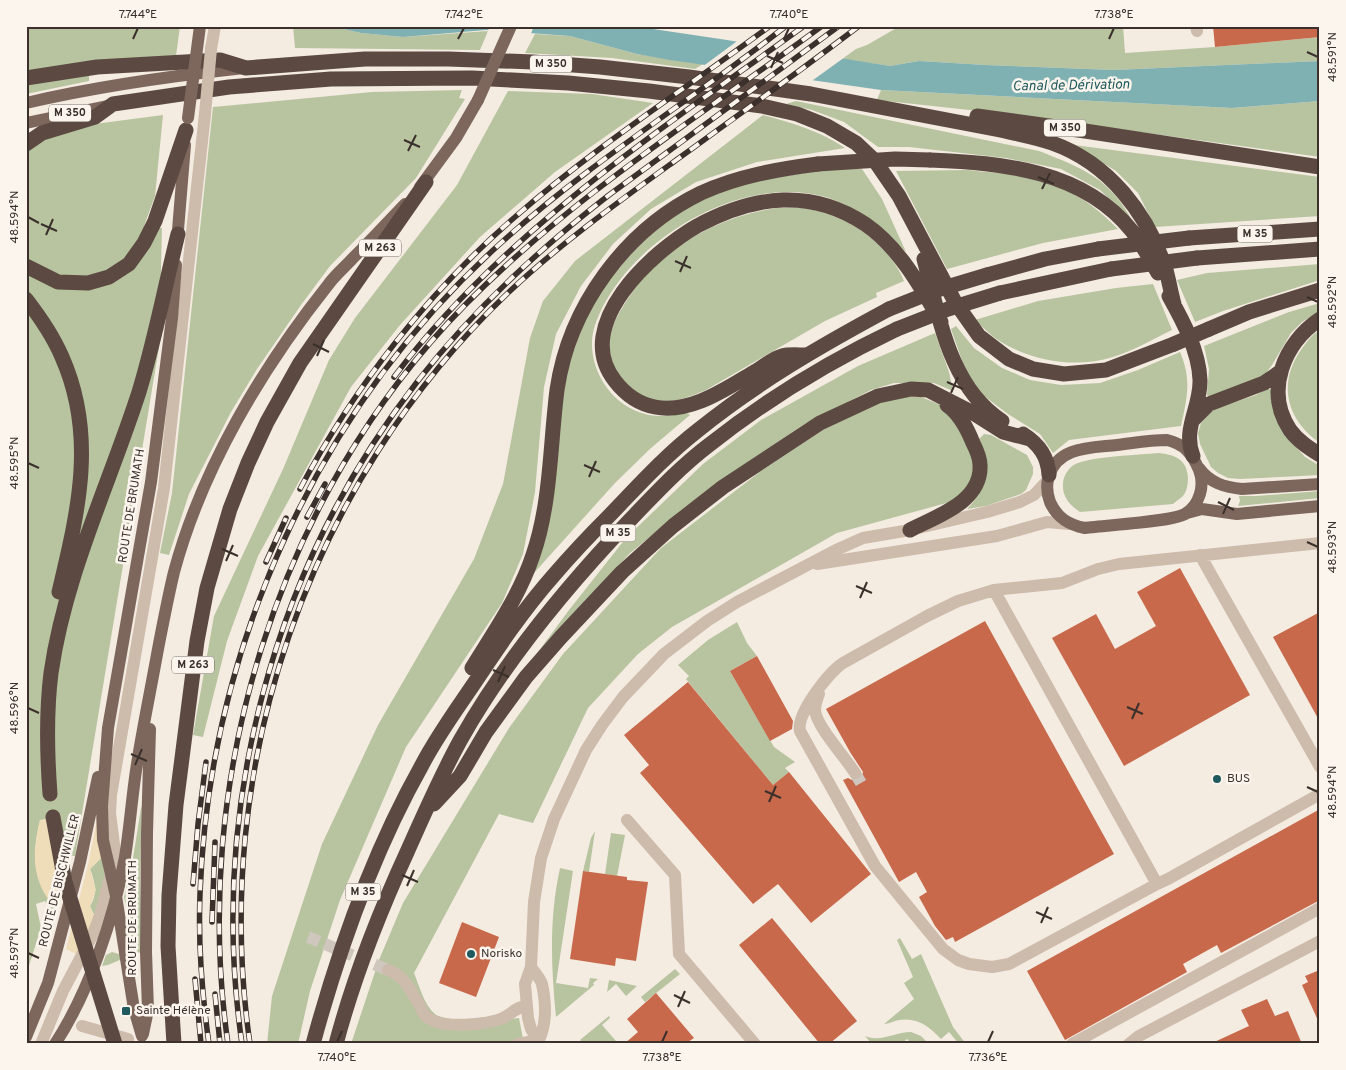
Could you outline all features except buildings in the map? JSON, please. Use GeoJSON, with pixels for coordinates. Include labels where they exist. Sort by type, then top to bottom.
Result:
{"type":"FeatureCollection","features":[{"type":"Feature","properties":{"kind":"highway","name":"M 350"},"geometry":{"type":"LineString","coordinates":[[246,68],[364,59],[448,59],[600,67],[811,94],[1031,137],[1060,146],[1089,162],[1124,192],[1141,216],[1163,261],[1174,304]]}},
{"type":"Feature","properties":{"kind":"highway"},"geometry":{"type":"LineString","coordinates":[[26,78],[97,67],[220,60],[246,68]]}},
{"type":"Feature","properties":{"kind":"highway","name":"M 350"},"geometry":{"type":"LineString","coordinates":[[114,104],[230,87],[332,79],[472,78],[568,83],[649,91],[762,106],[797,114],[835,130],[856,143],[876,161],[898,196],[954,302],[970,325],[992,347],[1032,369],[1064,374],[1106,370],[1209,330],[1249,312],[1320,290]]}},
{"type":"Feature","properties":{"kind":"highway","name":"M 350"},"geometry":{"type":"LineString","coordinates":[[854,102],[942,111],[1086,131],[1320,167]]}},
{"type":"Feature","properties":{"kind":"highway"},"geometry":{"type":"LineString","coordinates":[[26,144],[42,133],[95,117],[114,104]]}},
{"type":"Feature","properties":{"kind":"highway"},"geometry":{"type":"LineString","coordinates":[[26,266],[58,282],[88,283],[109,277],[129,264],[144,243],[155,221],[187,124]]}},
{"type":"Feature","properties":{"kind":"highway"},"geometry":{"type":"LineString","coordinates":[[438,737],[458,692],[518,590],[534,554],[543,519],[557,390],[562,366],[578,321],[597,285],[626,249],[645,230],[678,205],[702,193],[747,177],[787,168],[895,159],[986,164],[1037,172],[1064,181],[1084,191],[1104,204],[1132,231],[1145,250],[1188,333],[1198,363],[1200,380],[1199,396],[1188,438],[1195,460]]}},
{"type":"Feature","properties":{"kind":"highway","name":"M 263"},"geometry":{"type":"LineString","coordinates":[[174,1044],[168,946],[169,895],[176,805],[197,641],[206,588],[230,509],[248,463],[282,394],[300,363],[426,182]]}},
{"type":"Feature","properties":{"kind":"highway"},"geometry":{"type":"LineString","coordinates":[[807,354],[782,356],[705,399],[684,407],[671,408],[644,404],[620,389],[607,368],[603,343],[607,321],[621,295],[631,281],[661,250],[682,235],[715,218],[749,206],[783,200],[811,201],[828,206],[867,225],[892,248],[904,263],[921,286],[941,322]]}},
{"type":"Feature","properties":{"kind":"highway","name":"M 35"},"geometry":{"type":"LineString","coordinates":[[313,1044],[336,963],[357,906],[393,821],[438,737],[518,619],[553,575],[644,479],[696,432],[746,394],[807,354],[888,309],[937,290],[1046,259],[1098,249],[1189,238],[1320,229]]}},
{"type":"Feature","properties":{"kind":"highway","name":"M 350"},"geometry":{"type":"LineString","coordinates":[[917,233],[941,322],[958,372],[969,390],[990,413],[1030,439]]}},
{"type":"Feature","properties":{"kind":"highway"},"geometry":{"type":"LineString","coordinates":[[50,794],[47,738],[48,705],[57,641],[83,546],[147,365],[178,234]]}},
{"type":"Feature","properties":{"kind":"highway","name":"M 35"},"geometry":{"type":"LineString","coordinates":[[336,1044],[367,944],[422,819],[462,737],[513,658],[568,586],[658,490],[707,446],[758,408],[813,372],[897,329],[948,309],[1000,293],[1111,269],[1197,258],[1320,249]]}},
{"type":"Feature","properties":{"kind":"highway"},"geometry":{"type":"LineString","coordinates":[[26,299],[46,326],[62,356],[72,383],[80,416],[83,462],[76,516],[48,639],[43,672],[41,704],[50,794],[65,882],[122,1041]]}},
{"type":"Feature","properties":{"kind":"highway"},"geometry":{"type":"LineString","coordinates":[[1320,319],[1299,337],[1290,349],[1280,372],[1278,397],[1282,415],[1291,431],[1302,443],[1320,455]]}},
{"type":"Feature","properties":{"kind":"highway"},"geometry":{"type":"LineString","coordinates":[[1193,420],[1209,404],[1264,383],[1280,372]]}},
{"type":"Feature","properties":{"kind":"highway"},"geometry":{"type":"LineString","coordinates":[[422,819],[460,776],[492,724],[526,677],[622,572],[673,526],[723,488],[820,422],[878,396],[911,389],[928,390],[973,413],[1004,432],[1030,439],[1041,449],[1045,456],[1048,478]]}},
{"type":"Feature","properties":{"kind":"highway"},"geometry":{"type":"LineString","coordinates":[[910,530],[960,504],[975,488],[978,480],[980,464],[966,425],[952,408],[928,390]]}},
{"type":"Feature","properties":{"kind":"main road","name":"M 263"},"geometry":{"type":"LineString","coordinates":[[187,124],[200,26]]}},
{"type":"Feature","properties":{"kind":"main road","name":"ROUTE DE BRUMATH"},"geometry":{"type":"LineString","coordinates":[[118,890],[130,823],[137,766],[167,604],[182,546],[204,489],[264,374],[329,283],[426,182],[456,138],[478,100],[511,26]]}},
{"type":"Feature","properties":{"kind":"main road","name":"M 350"},"geometry":{"type":"LineString","coordinates":[[26,102],[163,77],[246,68]]}},
{"type":"Feature","properties":{"kind":"main road","name":"M 350"},"geometry":{"type":"LineString","coordinates":[[26,123],[114,104]]}},
{"type":"Feature","properties":{"kind":"main road","name":"ROUTE DE BRUMATH"},"geometry":{"type":"LineString","coordinates":[[142,1040],[134,1009],[118,890],[111,872],[102,828],[102,806],[108,728],[151,482],[172,318],[187,124]]}},
{"type":"Feature","properties":{"kind":"main road"},"geometry":{"type":"LineString","coordinates":[[1320,484],[1242,489],[1230,488],[1206,476],[1181,444],[1167,440],[1070,452],[1059,459],[1048,478],[1048,495],[1054,510],[1063,520],[1085,528],[1170,518],[1196,510],[1236,514],[1320,506]]}},
{"type":"Feature","properties":{"kind":"main road"},"geometry":{"type":"LineString","coordinates":[[1185,514],[1195,504],[1202,488],[1202,480],[1195,460]]}},
{"type":"Feature","properties":{"kind":"main road","name":"ROUTE DE BRUMATH"},"geometry":{"type":"LineString","coordinates":[[142,1040],[148,1010],[146,952],[147,833],[152,680]]}},
{"type":"Feature","properties":{"kind":"main road","name":"ROUTE DE BISCHWILLER"},"geometry":{"type":"LineString","coordinates":[[26,1037],[48,983],[71,898],[108,728]]}},
{"type":"Feature","properties":{"kind":"main road"},"geometry":{"type":"LineString","coordinates":[[55,1044],[71,1017],[99,951],[118,890]]}},
{"type":"Feature","properties":{"kind":"main road"},"geometry":{"type":"LineString","coordinates":[[99,951],[114,946],[125,950]]}},
{"type":"Feature","properties":{"kind":"street"},"geometry":{"type":"LineString","coordinates":[[142,1040],[135,974],[118,890],[110,813],[111,795],[164,488],[215,26]]}},
{"type":"Feature","properties":{"kind":"street"},"geometry":{"type":"LineString","coordinates":[[540,1042],[531,1029],[526,1006],[525,984],[531,967],[534,902],[541,858],[564,795],[586,750],[623,697],[683,638],[736,602],[836,550],[863,538],[910,530],[987,512],[1020,502],[1034,495],[1048,478]]}},
{"type":"Feature","properties":{"kind":"street"},"geometry":{"type":"LineString","coordinates":[[807,566],[997,536],[1047,522],[1070,524]]}},
{"type":"Feature","properties":{"kind":"street"},"geometry":{"type":"LineString","coordinates":[[1320,543],[1118,564],[1098,569],[1062,583],[994,590],[945,606],[836,668],[809,702],[800,722],[800,731],[875,866],[943,949],[958,960],[981,966],[996,967],[1009,964],[1168,879],[1320,794]]}},
{"type":"Feature","properties":{"kind":"street"},"geometry":{"type":"LineString","coordinates":[[1200,555],[1320,767]]}},
{"type":"Feature","properties":{"kind":"street"},"geometry":{"type":"LineString","coordinates":[[994,590],[1157,884]]}},
{"type":"Feature","properties":{"kind":"street"},"geometry":{"type":"LineString","coordinates":[[820,689],[815,708],[817,716],[823,728],[855,773]]}},
{"type":"Feature","properties":{"kind":"street"},"geometry":{"type":"LineString","coordinates":[[627,820],[675,875],[674,958],[755,1044]]}},
{"type":"Feature","properties":{"kind":"street"},"geometry":{"type":"LineString","coordinates":[[41,1044],[63,991],[93,934],[101,913],[114,854],[130,823]]}},
{"type":"Feature","properties":{"kind":"street"},"geometry":{"type":"LineString","coordinates":[[1072,1044],[1320,908]]}},
{"type":"Feature","properties":{"kind":"street"},"geometry":{"type":"LineString","coordinates":[[1129,1044],[1139,1036],[1320,941]]}},
{"type":"Feature","properties":{"kind":"street"},"geometry":{"type":"LineString","coordinates":[[531,967],[542,982],[545,1027],[540,1042]]}},
{"type":"Feature","properties":{"kind":"street"},"geometry":{"type":"LineString","coordinates":[[388,970],[404,979],[426,1017],[439,1024],[459,1025],[488,1021],[504,1017],[516,1007],[526,1006]]}},
{"type":"Feature","properties":{"kind":"street"},"geometry":{"type":"LineString","coordinates":[[82,1026],[122,1041]]}},
{"type":"Feature","properties":{"kind":"street"},"geometry":{"type":"LineString","coordinates":[[518,1044],[540,1042]]}},
{"type":"Feature","properties":{"kind":"green space"},"geometry":{"type":"Polygon","coordinates":[[[26,26],[180,26],[176,56],[89,75],[89,81],[26,94],[26,26]]]}},
{"type":"Feature","properties":{"kind":"green space"},"geometry":{"type":"Polygon","coordinates":[[[293,26],[330,26],[361,33],[403,37],[488,31],[480,50],[295,48],[293,26]]]}},
{"type":"Feature","properties":{"kind":"green space"},"geometry":{"type":"Polygon","coordinates":[[[900,26],[1123,26],[1125,53],[1320,37],[1320,61],[1114,70],[919,61],[890,66],[842,59],[856,49],[867,45],[900,26]]]}},
{"type":"Feature","properties":{"kind":"green space"},"geometry":{"type":"Polygon","coordinates":[[[535,34],[570,36],[637,54],[703,64],[695,69],[612,58],[525,53],[535,34]]]}},
{"type":"Feature","properties":{"kind":"green space"},"geometry":{"type":"Polygon","coordinates":[[[462,90],[459,98],[465,99],[416,178],[330,266],[257,369],[231,412],[189,494],[169,555],[160,553],[172,493],[213,107],[372,92],[462,90]]]}},
{"type":"Feature","properties":{"kind":"green space"},"geometry":{"type":"Polygon","coordinates":[[[881,90],[1232,108],[1320,101],[1320,157],[1016,115],[877,100],[881,90]]]}},
{"type":"Feature","properties":{"kind":"green space"},"geometry":{"type":"Polygon","coordinates":[[[508,91],[592,94],[653,103],[555,172],[480,237],[400,325],[351,387],[258,556],[227,641],[203,737],[193,735],[214,616],[283,469],[329,360],[355,318],[457,185],[508,91]]]}},
{"type":"Feature","properties":{"kind":"green space"},"geometry":{"type":"Polygon","coordinates":[[[796,101],[1039,151],[1094,176],[1115,195],[1133,222],[1100,190],[1061,169],[1006,158],[909,147],[878,147],[844,122],[812,110],[786,104],[796,101]]]}},
{"type":"Feature","properties":{"kind":"green space"},"geometry":{"type":"Polygon","coordinates":[[[163,115],[155,196],[144,226],[162,228],[159,347],[75,856],[67,855],[40,820],[35,855],[36,866],[42,887],[47,898],[55,908],[53,919],[45,901],[36,904],[41,928],[26,975],[26,133],[163,115]]]}},
{"type":"Feature","properties":{"kind":"green space"},"geometry":{"type":"Polygon","coordinates":[[[763,115],[806,128],[845,148],[757,162],[696,182],[651,209],[613,244],[581,286],[556,334],[544,387],[535,492],[523,554],[502,603],[406,747],[340,900],[310,991],[298,1044],[267,1044],[272,996],[322,844],[378,725],[474,559],[503,484],[530,338],[543,301],[575,261],[763,115]]]}},
{"type":"Feature","properties":{"kind":"green space"},"geometry":{"type":"Polygon","coordinates":[[[1074,145],[1320,177],[1320,216],[1155,227],[1138,193],[1116,171],[1074,145]]]}},
{"type":"Feature","properties":{"kind":"green space"},"geometry":{"type":"Polygon","coordinates":[[[831,169],[862,169],[882,199],[906,252],[867,218],[846,205],[822,196],[789,192],[755,195],[720,206],[687,222],[657,243],[630,268],[609,295],[595,325],[592,339],[593,353],[596,367],[602,380],[620,401],[632,409],[656,416],[687,413],[690,415],[651,448],[615,483],[534,573],[561,390],[591,299],[657,223],[704,195],[761,180],[831,169]]]}},
{"type":"Feature","properties":{"kind":"green space"},"geometry":{"type":"Polygon","coordinates":[[[969,170],[1027,176],[1048,182],[1090,204],[1118,229],[1043,243],[947,269],[896,171],[969,170]]]}},
{"type":"Feature","properties":{"kind":"green space"},"geometry":{"type":"Polygon","coordinates":[[[777,208],[798,208],[817,211],[833,216],[863,231],[887,253],[904,281],[876,293],[877,297],[825,321],[695,395],[677,400],[658,401],[638,394],[629,387],[615,370],[611,360],[609,338],[612,327],[620,312],[642,279],[675,249],[713,226],[755,212],[777,208]]]}},
{"type":"Feature","properties":{"kind":"green space"},"geometry":{"type":"Polygon","coordinates":[[[1320,264],[1320,280],[1223,311],[1195,322],[1177,280],[1207,273],[1320,264]]]}},
{"type":"Feature","properties":{"kind":"green space"},"geometry":{"type":"Polygon","coordinates":[[[1153,284],[1172,330],[1128,352],[1099,361],[1069,362],[1039,358],[998,340],[975,320],[1038,301],[1153,284]]]}},
{"type":"Feature","properties":{"kind":"green space"},"geometry":{"type":"Polygon","coordinates":[[[1320,303],[1320,311],[1302,322],[1291,333],[1264,376],[1209,397],[1207,395],[1209,369],[1204,346],[1289,312],[1320,303]]]}},
{"type":"Feature","properties":{"kind":"green space"},"geometry":{"type":"Polygon","coordinates":[[[956,326],[974,348],[1002,368],[1030,380],[1061,385],[1100,383],[1138,370],[1180,352],[1187,380],[1181,426],[1069,440],[1053,453],[1040,434],[984,396],[966,372],[951,329],[956,326]]]}},
{"type":"Feature","properties":{"kind":"green space"},"geometry":{"type":"Polygon","coordinates":[[[1320,330],[1320,443],[1300,424],[1293,412],[1289,401],[1288,388],[1289,376],[1301,350],[1307,341],[1320,330]]]}},
{"type":"Feature","properties":{"kind":"green space"},"geometry":{"type":"Polygon","coordinates":[[[935,333],[949,372],[953,391],[934,383],[894,383],[871,390],[803,425],[718,482],[630,553],[538,652],[626,538],[703,464],[761,420],[858,366],[935,333]]]}},
{"type":"Feature","properties":{"kind":"green space"},"geometry":{"type":"Polygon","coordinates":[[[1268,388],[1272,391],[1285,434],[1305,457],[1320,466],[1320,475],[1240,479],[1228,478],[1211,467],[1200,444],[1198,433],[1201,423],[1214,409],[1256,395],[1268,388]]]}},
{"type":"Feature","properties":{"kind":"green space"},"geometry":{"type":"Polygon","coordinates":[[[900,397],[921,397],[941,405],[956,419],[974,464],[971,479],[964,491],[950,502],[837,533],[672,627],[638,654],[588,708],[533,823],[499,814],[414,973],[425,1000],[435,1014],[451,1019],[463,1020],[519,1018],[524,1044],[351,1044],[379,960],[403,903],[509,728],[563,654],[661,548],[761,471],[832,424],[882,401],[900,397]]]}},
{"type":"Feature","properties":{"kind":"green space"},"geometry":{"type":"Polygon","coordinates":[[[984,434],[991,435],[1027,455],[1033,467],[1033,474],[1026,490],[1021,494],[986,506],[967,509],[980,491],[985,476],[979,439],[984,434]]]}},
{"type":"Feature","properties":{"kind":"green space"},"geometry":{"type":"Polygon","coordinates":[[[1159,453],[1179,459],[1183,462],[1187,472],[1188,483],[1185,492],[1173,504],[1080,512],[1065,497],[1063,489],[1064,477],[1071,467],[1077,463],[1099,458],[1159,453]]]}},
{"type":"Feature","properties":{"kind":"green space"},"geometry":{"type":"Polygon","coordinates":[[[1320,491],[1320,498],[1238,506],[1239,496],[1320,491]]]}},
{"type":"Feature","properties":{"kind":"green space"},"geometry":{"type":"Polygon","coordinates":[[[737,622],[747,643],[757,656],[730,671],[774,747],[795,762],[785,768],[789,772],[773,785],[686,679],[689,676],[678,665],[708,640],[737,622]]]}},
{"type":"Feature","properties":{"kind":"green space"},"geometry":{"type":"Polygon","coordinates":[[[142,807],[140,878],[141,952],[135,954],[124,897],[142,807]]]}},
{"type":"Feature","properties":{"kind":"green space"},"geometry":{"type":"Polygon","coordinates":[[[595,831],[589,872],[583,871],[591,838],[595,831]]]}},
{"type":"Feature","properties":{"kind":"green space"},"geometry":{"type":"Polygon","coordinates":[[[611,833],[625,835],[617,876],[605,874],[611,833]]]}},
{"type":"Feature","properties":{"kind":"green space"},"geometry":{"type":"Polygon","coordinates":[[[102,857],[106,883],[97,916],[93,913],[90,906],[93,901],[95,888],[90,869],[102,857]]]}},
{"type":"Feature","properties":{"kind":"green space"},"geometry":{"type":"Polygon","coordinates":[[[560,868],[573,871],[556,983],[588,988],[590,978],[598,979],[593,983],[594,985],[556,1017],[552,942],[554,905],[560,868]]]}},
{"type":"Feature","properties":{"kind":"green space"},"geometry":{"type":"Polygon","coordinates":[[[900,938],[912,959],[921,954],[953,1027],[966,1044],[959,1044],[949,1032],[941,1039],[927,1026],[917,1021],[905,1019],[884,1024],[914,999],[904,983],[913,977],[897,940],[900,938]]]}},
{"type":"Feature","properties":{"kind":"green space"},"geometry":{"type":"Polygon","coordinates":[[[112,952],[119,954],[122,959],[102,966],[106,955],[112,952]]]}},
{"type":"Feature","properties":{"kind":"green space"},"geometry":{"type":"Polygon","coordinates":[[[675,969],[680,974],[645,1002],[641,997],[675,969]]]}},
{"type":"Feature","properties":{"kind":"green space"},"geometry":{"type":"Polygon","coordinates":[[[609,980],[637,986],[626,996],[616,984],[607,992],[609,980]]]}},
{"type":"Feature","properties":{"kind":"green space"},"geometry":{"type":"Polygon","coordinates":[[[609,1016],[610,1018],[602,1025],[616,1041],[612,1044],[584,1044],[580,1040],[609,1016]]]}},
{"type":"Feature","properties":{"kind":"green space"},"geometry":{"type":"Polygon","coordinates":[[[911,1032],[921,1036],[929,1044],[912,1044],[907,1039],[901,1044],[872,1044],[865,1036],[882,1038],[911,1032]]]}},
{"type":"Feature","properties":{"kind":"sand"},"geometry":{"type":"Polygon","coordinates":[[[99,809],[102,857],[90,869],[96,890],[90,906],[93,913],[97,916],[78,955],[66,949],[88,865],[99,809]]]}},
{"type":"Feature","properties":{"kind":"sand"},"geometry":{"type":"Polygon","coordinates":[[[60,816],[67,855],[55,908],[41,887],[35,855],[40,820],[60,816]]]}},
{"type":"Feature","properties":{"kind":"water","name":"Canal de Dérivation"},"geometry":{"type":"Polygon","coordinates":[[[330,26],[633,26],[890,66],[919,61],[1114,70],[1320,61],[1320,101],[1232,108],[881,90],[670,60],[637,54],[570,36],[486,30],[403,37],[361,33],[330,26]]]}},
{"type":"Feature","properties":{"kind":"pier"},"geometry":{"type":"Polygon","coordinates":[[[490,26],[534,26],[530,36],[487,33],[490,26]]]}},
{"type":"Feature","properties":{"kind":"pier"},"geometry":{"type":"Polygon","coordinates":[[[740,39],[845,57],[809,83],[702,67],[740,39]]]}},
{"type":"Feature","properties":{"kind":"tunnel"},"geometry":{"type":"LineString","coordinates":[[855,773],[861,783]]}},
{"type":"Feature","properties":{"kind":"tunnel"},"geometry":{"type":"LineString","coordinates":[[308,937],[388,970]]}},
{"type":"Feature","properties":{"kind":"railway"},"geometry":{"type":"LineString","coordinates":[[300,489],[344,414],[395,343],[452,277],[483,246],[545,191],[577,166],[770,26]]}},
{"type":"Feature","properties":{"kind":"railway"},"geometry":{"type":"LineString","coordinates":[[209,1044],[201,969],[200,894],[208,802],[225,711],[251,623],[285,537],[328,456],[378,379],[437,307],[502,242],[570,185],[786,26]]}},
{"type":"Feature","properties":{"kind":"railway"},"geometry":{"type":"LineString","coordinates":[[394,377],[437,324],[484,275],[534,230],[639,145],[804,26]]}},
{"type":"Feature","properties":{"kind":"railway"},"geometry":{"type":"LineString","coordinates":[[228,1044],[220,944],[223,844],[237,745],[262,648],[297,554],[343,465],[399,382],[464,306],[505,267],[548,229],[637,159],[822,26]]}},
{"type":"Feature","properties":{"kind":"railway"},"geometry":{"type":"LineString","coordinates":[[242,1044],[234,956],[235,868],[244,781],[262,695],[289,612],[324,531],[366,454],[417,382],[438,356],[507,282],[557,237],[609,195],[839,26]]}},
{"type":"Feature","properties":{"kind":"railway"},"geometry":{"type":"LineString","coordinates":[[250,1044],[241,941],[245,837],[261,736],[289,636],[328,541],[378,451],[439,367],[510,291],[530,273],[571,238],[859,26]]}},
{"type":"Feature","properties":{"kind":"railway"},"geometry":{"type":"LineString","coordinates":[[307,517],[325,484]]}},
{"type":"Feature","properties":{"kind":"railway"},"geometry":{"type":"LineString","coordinates":[[266,562],[286,518]]}},
{"type":"Feature","properties":{"kind":"railway"},"geometry":{"type":"LineString","coordinates":[[193,884],[206,762]]}},
{"type":"Feature","properties":{"kind":"railway"},"geometry":{"type":"LineString","coordinates":[[212,922],[215,842]]}},
{"type":"Feature","properties":{"kind":"railway"},"geometry":{"type":"LineString","coordinates":[[195,979],[201,1044]]}},
{"type":"Feature","properties":{"kind":"railway"},"geometry":{"type":"LineString","coordinates":[[215,994],[220,1044]]}},
{"type":"Feature","properties":{"kind":"place","name":"BUS"},"geometry":{"type":"Point","coordinates":[1217,779]}},
{"type":"Feature","properties":{"kind":"place","name":"Norisko"},"geometry":{"type":"Point","coordinates":[471,954]}},
{"type":"Feature","properties":{"kind":"place","name":"Sainte Hélène"},"geometry":{"type":"Point","coordinates":[126,1011]}}]}
